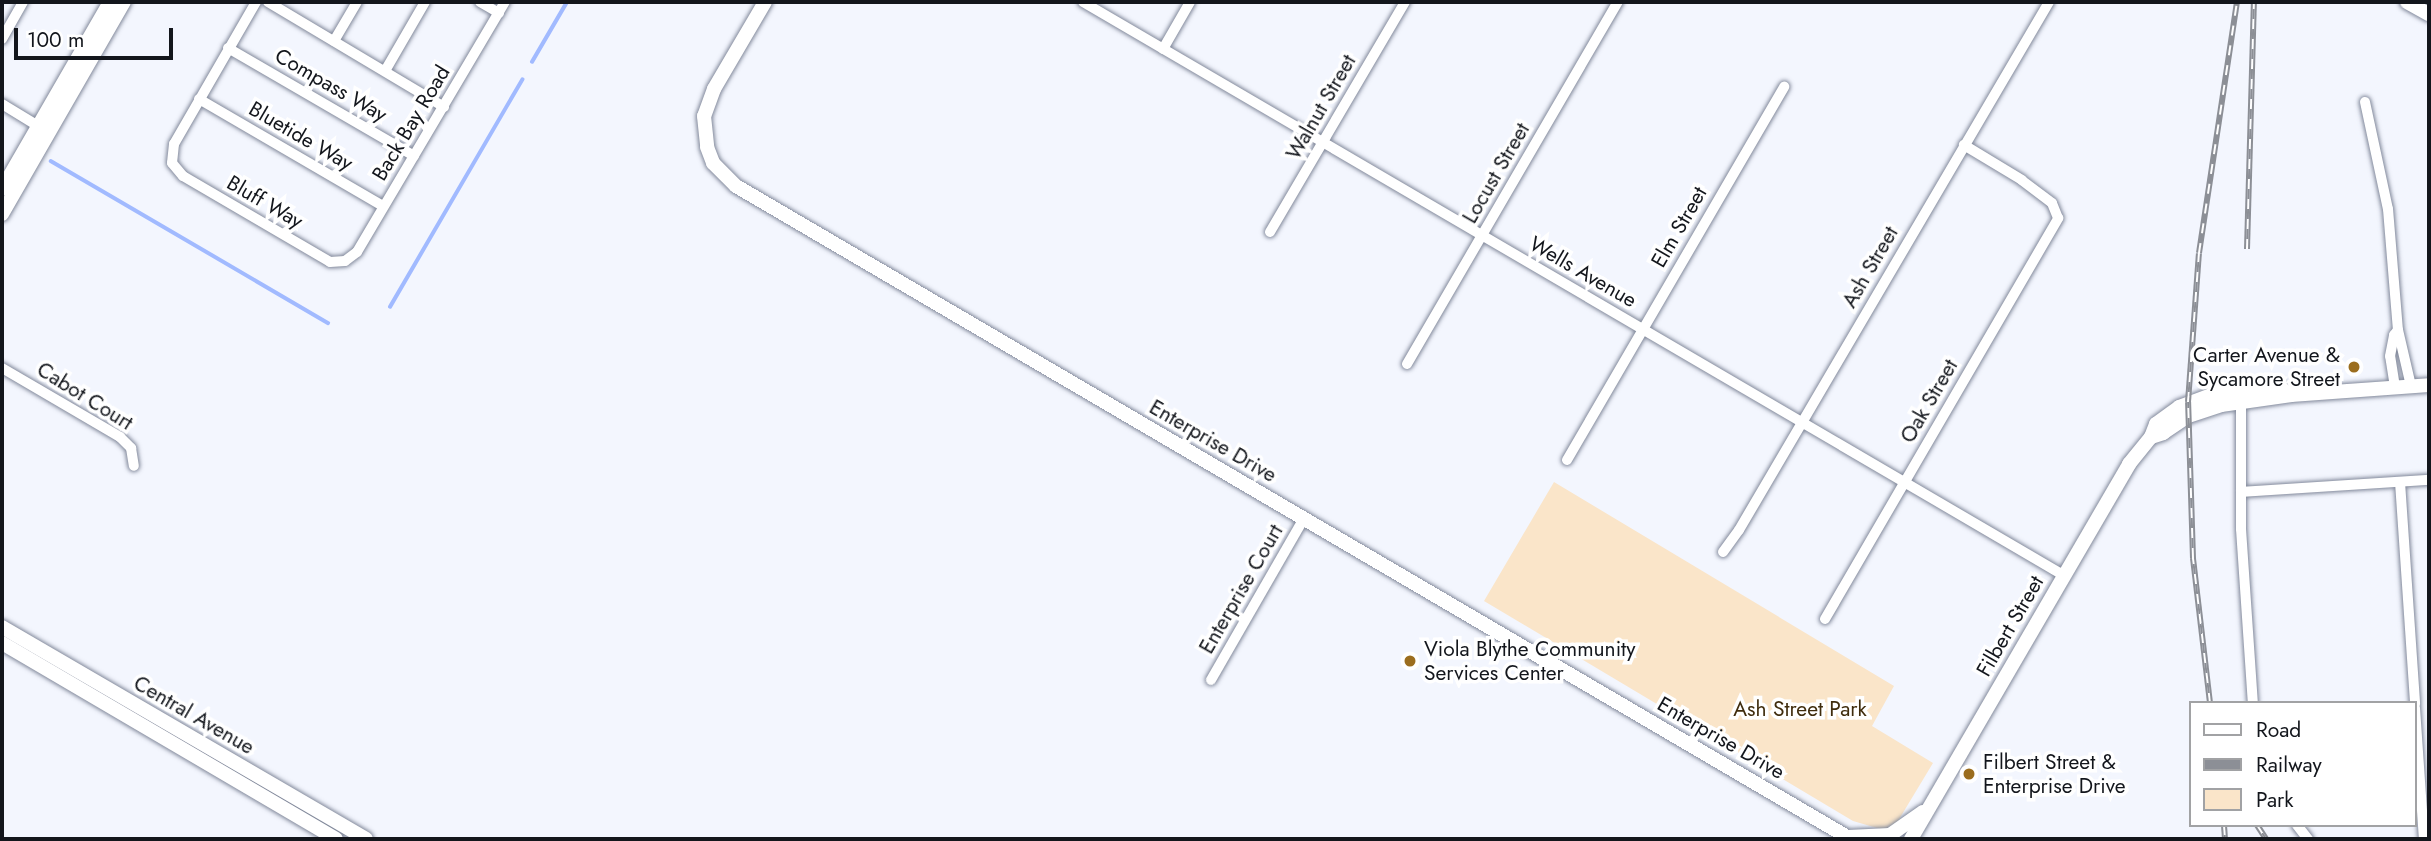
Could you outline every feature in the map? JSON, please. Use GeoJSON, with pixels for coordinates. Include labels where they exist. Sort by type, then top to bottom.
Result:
{"type":"FeatureCollection","features":[{"type":"Feature","properties":{"kind":"street"},"geometry":{"type":"LineString","coordinates":[[2,39],[23,2]]}},
{"type":"Feature","properties":{"kind":"street"},"geometry":{"type":"LineString","coordinates":[[2,189],[110,2]]}},
{"type":"Feature","properties":{"kind":"street"},"geometry":{"type":"LineString","coordinates":[[2,214],[124,2]]}},
{"type":"Feature","properties":{"kind":"street"},"geometry":{"type":"LineString","coordinates":[[199,99],[256,2]]}},
{"type":"Feature","properties":{"kind":"street"},"geometry":{"type":"LineString","coordinates":[[268,2],[444,107]]}},
{"type":"Feature","properties":{"kind":"street"},"geometry":{"type":"LineString","coordinates":[[334,41],[357,2]]}},
{"type":"Feature","properties":{"kind":"street"},"geometry":{"type":"LineString","coordinates":[[385,71],[425,2]]}},
{"type":"Feature","properties":{"kind":"street"},"geometry":{"type":"LineString","coordinates":[[480,2],[499,13]]}},
{"type":"Feature","properties":{"kind":"street","name":"Back Bay Road"},"geometry":{"type":"LineString","coordinates":[[345,261],[357,252],[505,2]]}},
{"type":"Feature","properties":{"kind":"street","name":"Enterprise Drive"},"geometry":{"type":"LineString","coordinates":[[765,2],[714,89],[704,116],[707,147],[713,163],[724,176],[1850,839]]}},
{"type":"Feature","properties":{"kind":"street","name":"Wells Avenue"},"geometry":{"type":"LineString","coordinates":[[1083,2],[2063,575]]}},
{"type":"Feature","properties":{"kind":"street"},"geometry":{"type":"LineString","coordinates":[[1163,49],[1190,2]]}},
{"type":"Feature","properties":{"kind":"street","name":"Walnut Street"},"geometry":{"type":"LineString","coordinates":[[1270,232],[1405,2]]}},
{"type":"Feature","properties":{"kind":"street","name":"Locust Street"},"geometry":{"type":"LineString","coordinates":[[1408,364],[1618,2]]}},
{"type":"Feature","properties":{"kind":"street","name":"Ash Street"},"geometry":{"type":"LineString","coordinates":[[1723,552],[2049,2]]}},
{"type":"Feature","properties":{"kind":"street"},"geometry":{"type":"LineString","coordinates":[[2407,2],[2429,14]]}},
{"type":"Feature","properties":{"kind":"street","name":"Compass Way"},"geometry":{"type":"LineString","coordinates":[[228,48],[414,156]]}},
{"type":"Feature","properties":{"kind":"street","name":"Elm Street"},"geometry":{"type":"LineString","coordinates":[[1567,460],[1784,88]]}},
{"type":"Feature","properties":{"kind":"street","name":"Bluff Way"},"geometry":{"type":"LineString","coordinates":[[199,99],[174,144],[172,163],[183,176],[330,262],[345,261]]}},
{"type":"Feature","properties":{"kind":"street","name":"Bluetide Way"},"geometry":{"type":"LineString","coordinates":[[199,99],[383,206]]}},
{"type":"Feature","properties":{"kind":"street"},"geometry":{"type":"LineString","coordinates":[[2365,102],[2388,209],[2398,330],[2411,386]]}},
{"type":"Feature","properties":{"kind":"street"},"geometry":{"type":"LineString","coordinates":[[2,104],[38,126]]}},
{"type":"Feature","properties":{"kind":"street","name":"Oak Street"},"geometry":{"type":"LineString","coordinates":[[1825,619],[2059,218],[2052,203],[2022,180],[1964,145]]}},
{"type":"Feature","properties":{"kind":"street"},"geometry":{"type":"LineString","coordinates":[[2395,387],[2390,356],[2394,335],[2398,330]]}},
{"type":"Feature","properties":{"kind":"street","name":"Cabot Court"},"geometry":{"type":"LineString","coordinates":[[2,368],[120,437],[131,449],[134,466]]}},
{"type":"Feature","properties":{"kind":"street"},"geometry":{"type":"LineString","coordinates":[[2188,410],[2291,395],[2429,385]]}},
{"type":"Feature","properties":{"kind":"street"},"geometry":{"type":"LineString","coordinates":[[2188,410],[2241,389],[2279,387],[2291,395]]}},
{"type":"Feature","properties":{"kind":"street"},"geometry":{"type":"LineString","coordinates":[[2241,402],[2241,492],[2253,701]]}},
{"type":"Feature","properties":{"kind":"street","name":"Filbert Street"},"geometry":{"type":"LineString","coordinates":[[1911,839],[2129,464],[2151,437],[2164,433],[2188,410]]}},
{"type":"Feature","properties":{"kind":"street"},"geometry":{"type":"LineString","coordinates":[[2241,492],[2429,480]]}},
{"type":"Feature","properties":{"kind":"street"},"geometry":{"type":"LineString","coordinates":[[2400,482],[2415,701]]}},
{"type":"Feature","properties":{"kind":"street","name":"Enterprise Court"},"geometry":{"type":"LineString","coordinates":[[1211,680],[1304,518]]}},
{"type":"Feature","properties":{"kind":"street","name":"Central Avenue"},"geometry":{"type":"LineString","coordinates":[[2,627],[366,839]]}},
{"type":"Feature","properties":{"kind":"street","name":"Central Avenue"},"geometry":{"type":"LineString","coordinates":[[2,643],[337,839]]}},
{"type":"Feature","properties":{"kind":"street"},"geometry":{"type":"LineString","coordinates":[[2417,735],[2424,839]]}},
{"type":"Feature","properties":{"kind":"street"},"geometry":{"type":"LineString","coordinates":[[1850,839],[1890,835],[1928,808]]}},
{"type":"Feature","properties":{"kind":"green space","name":"Ash Street Park"},"geometry":{"type":"Polygon","coordinates":[[[1554,482],[1894,686],[1872,726],[1933,763],[1898,821],[1884,830],[1853,821],[1484,601],[1554,482]]]}},
{"type":"Feature","properties":{"kind":"waterway"},"geometry":{"type":"LineString","coordinates":[[532,62],[567,2]]}},
{"type":"Feature","properties":{"kind":"waterway"},"geometry":{"type":"LineString","coordinates":[[390,307],[522,80]]}},
{"type":"Feature","properties":{"kind":"waterway"},"geometry":{"type":"LineString","coordinates":[[51,161],[328,323]]}},
{"type":"Feature","properties":{"kind":"railway"},"geometry":{"type":"LineString","coordinates":[[2210,701],[2193,558],[2188,402],[2199,253],[2237,2]]}},
{"type":"Feature","properties":{"kind":"railway"},"geometry":{"type":"LineString","coordinates":[[2247,249],[2254,2]]}},
{"type":"Feature","properties":{"kind":"railway"},"geometry":{"type":"LineString","coordinates":[[2224,827],[2225,839]]}},
{"type":"Feature","properties":{"kind":"railway"},"geometry":{"type":"LineString","coordinates":[[2258,827],[2266,839]]}},
{"type":"Feature","properties":{"kind":"place","name":"Carter Avenue & Sycamore Street"},"geometry":{"type":"Point","coordinates":[2354,367]}},
{"type":"Feature","properties":{"kind":"place","name":"Viola Blythe Community Services Center"},"geometry":{"type":"Point","coordinates":[1410,661]}},
{"type":"Feature","properties":{"kind":"place","name":"Filbert Street & Enterprise Drive"},"geometry":{"type":"Point","coordinates":[1969,774]}}]}
